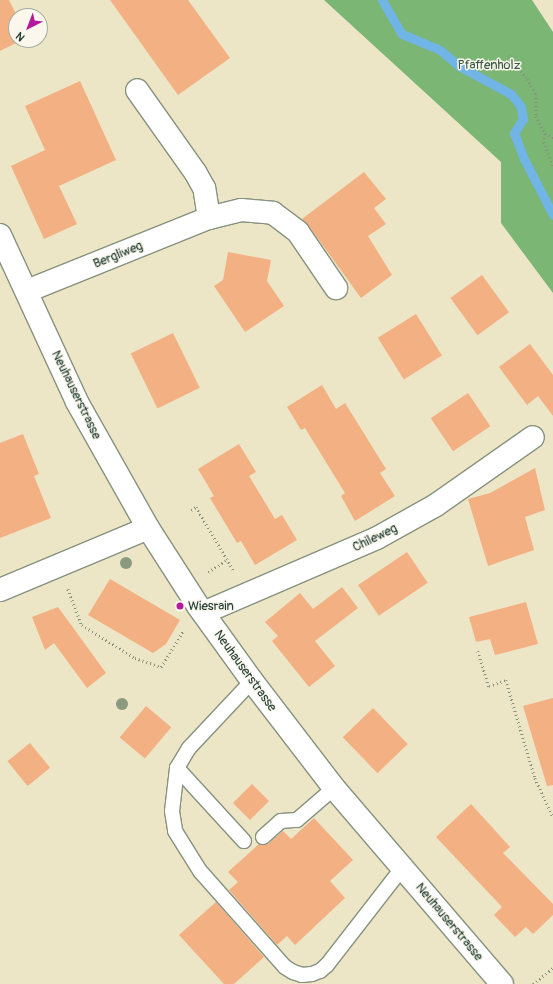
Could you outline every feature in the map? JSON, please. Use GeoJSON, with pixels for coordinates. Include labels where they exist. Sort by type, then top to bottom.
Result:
{"type":"FeatureCollection","features":[{"type":"Feature","properties":{"kind":"street"},"geometry":{"type":"LineString","coordinates":[[137,90],[195,172],[204,188],[209,218]]}},
{"type":"Feature","properties":{"kind":"street","name":"Bergliweg"},"geometry":{"type":"LineString","coordinates":[[27,291],[209,218],[241,210],[273,213],[298,232],[336,288]]}},
{"type":"Feature","properties":{"kind":"street","name":"Neuhauserstrasse"},"geometry":{"type":"LineString","coordinates":[[0,235],[7,267],[27,291],[77,402],[148,528],[203,613],[252,681],[334,788],[502,984]]}},
{"type":"Feature","properties":{"kind":"street","name":"Chileweg"},"geometry":{"type":"LineString","coordinates":[[203,613],[377,538],[436,505],[533,437]]}},
{"type":"Feature","properties":{"kind":"street"},"geometry":{"type":"LineString","coordinates":[[0,590],[148,528]]}},
{"type":"Feature","properties":{"kind":"lane"},"geometry":{"type":"LineString","coordinates":[[252,681],[189,748],[177,768],[172,811],[175,831],[200,871],[285,967],[302,975],[320,971],[327,964],[403,868]]}},
{"type":"Feature","properties":{"kind":"lane"},"geometry":{"type":"LineString","coordinates":[[177,768],[244,841]]}},
{"type":"Feature","properties":{"kind":"lane"},"geometry":{"type":"LineString","coordinates":[[263,837],[281,821],[297,820],[334,788]]}},
{"type":"Feature","properties":{"kind":"path"},"geometry":{"type":"LineString","coordinates":[[508,55],[527,79],[536,94],[536,116],[545,134],[544,142],[553,165]]}},
{"type":"Feature","properties":{"kind":"path"},"geometry":{"type":"LineString","coordinates":[[545,134],[553,138]]}},
{"type":"Feature","properties":{"kind":"path"},"geometry":{"type":"LineString","coordinates":[[191,510],[196,507],[228,559],[246,595]]}},
{"type":"Feature","properties":{"kind":"path"},"geometry":{"type":"LineString","coordinates":[[59,566],[82,625],[135,658],[161,667],[184,630],[203,613]]}},
{"type":"Feature","properties":{"kind":"path"},"geometry":{"type":"LineString","coordinates":[[478,651],[489,686],[506,680],[535,778],[553,817]]}},
{"type":"Feature","properties":{"kind":"path"},"geometry":{"type":"LineString","coordinates":[[534,984],[553,968]]}},
{"type":"Feature","properties":{"kind":"green space","name":"Pfaffenholz"},"geometry":{"type":"Polygon","coordinates":[[[324,0],[532,0],[553,32],[553,293],[501,223],[501,162],[324,0]]]}},
{"type":"Feature","properties":{"kind":"building"},"geometry":{"type":"Polygon","coordinates":[[[0,0],[9,0],[13,8],[8,8],[8,47],[0,51],[0,0]]]}},
{"type":"Feature","properties":{"kind":"building"},"geometry":{"type":"Polygon","coordinates":[[[110,0],[188,0],[230,58],[178,95],[110,0]]]}},
{"type":"Feature","properties":{"kind":"building"},"geometry":{"type":"Polygon","coordinates":[[[80,81],[116,160],[59,186],[77,224],[44,239],[11,166],[45,150],[25,106],[80,81]]]}},
{"type":"Feature","properties":{"kind":"building"},"geometry":{"type":"Polygon","coordinates":[[[364,172],[386,199],[374,208],[386,224],[368,236],[392,275],[361,298],[308,225],[302,219],[364,172]]]}},
{"type":"Feature","properties":{"kind":"building"},"geometry":{"type":"Polygon","coordinates":[[[228,252],[271,260],[267,281],[284,306],[245,332],[214,286],[223,280],[228,252]]]}},
{"type":"Feature","properties":{"kind":"building"},"geometry":{"type":"Polygon","coordinates":[[[482,275],[509,312],[477,335],[450,298],[482,275]]]}},
{"type":"Feature","properties":{"kind":"building"},"geometry":{"type":"Polygon","coordinates":[[[416,314],[442,356],[404,379],[378,338],[416,314]]]}},
{"type":"Feature","properties":{"kind":"building"},"geometry":{"type":"Polygon","coordinates":[[[173,333],[200,388],[157,408],[131,354],[173,333]]]}},
{"type":"Feature","properties":{"kind":"building"},"geometry":{"type":"Polygon","coordinates":[[[530,344],[553,375],[553,416],[538,396],[527,405],[499,367],[530,344]]]}},
{"type":"Feature","properties":{"kind":"building"},"geometry":{"type":"Polygon","coordinates":[[[322,385],[336,409],[345,403],[386,469],[380,473],[395,496],[355,521],[341,496],[345,493],[305,428],[301,430],[287,407],[322,385]]]}},
{"type":"Feature","properties":{"kind":"building"},"geometry":{"type":"Polygon","coordinates":[[[468,393],[490,426],[453,451],[431,418],[468,393]]]}},
{"type":"Feature","properties":{"kind":"building"},"geometry":{"type":"Polygon","coordinates":[[[23,434],[39,474],[34,476],[51,518],[0,538],[0,443],[23,434]]]}},
{"type":"Feature","properties":{"kind":"building"},"geometry":{"type":"Polygon","coordinates":[[[239,444],[256,472],[249,476],[275,519],[282,515],[297,540],[255,565],[241,541],[237,543],[210,498],[214,496],[198,469],[239,444]]]}},
{"type":"Feature","properties":{"kind":"building"},"geometry":{"type":"Polygon","coordinates":[[[535,468],[545,510],[525,517],[534,550],[488,566],[468,499],[490,493],[535,468]]]}},
{"type":"Feature","properties":{"kind":"building"},"geometry":{"type":"Polygon","coordinates":[[[407,552],[428,583],[379,616],[358,585],[407,552]]]}},
{"type":"Feature","properties":{"kind":"building"},"geometry":{"type":"Polygon","coordinates":[[[110,579],[180,620],[166,644],[153,653],[88,615],[110,579]]]}},
{"type":"Feature","properties":{"kind":"building"},"geometry":{"type":"Polygon","coordinates":[[[342,587],[358,608],[315,641],[335,666],[309,687],[272,641],[278,636],[265,622],[300,593],[313,609],[342,587]]]}},
{"type":"Feature","properties":{"kind":"building"},"geometry":{"type":"Polygon","coordinates":[[[526,602],[538,644],[495,655],[490,639],[476,642],[469,617],[526,602]]]}},
{"type":"Feature","properties":{"kind":"building"},"geometry":{"type":"Polygon","coordinates":[[[58,607],[106,673],[87,688],[54,643],[45,650],[32,617],[58,607]]]}},
{"type":"Feature","properties":{"kind":"building"},"geometry":{"type":"Polygon","coordinates":[[[553,698],[553,785],[547,786],[523,706],[553,698]]]}},
{"type":"Feature","properties":{"kind":"building"},"geometry":{"type":"Polygon","coordinates":[[[146,706],[171,727],[145,759],[120,737],[146,706]]]}},
{"type":"Feature","properties":{"kind":"building"},"geometry":{"type":"Polygon","coordinates":[[[373,708],[408,744],[378,773],[343,737],[373,708]]]}},
{"type":"Feature","properties":{"kind":"building"},"geometry":{"type":"Polygon","coordinates":[[[30,743],[50,768],[28,786],[7,761],[30,743]]]}},
{"type":"Feature","properties":{"kind":"building"},"geometry":{"type":"Polygon","coordinates":[[[252,784],[269,801],[250,820],[233,803],[252,784]]]}},
{"type":"Feature","properties":{"kind":"building"},"geometry":{"type":"Polygon","coordinates":[[[471,804],[510,847],[503,853],[553,904],[553,915],[533,934],[526,927],[515,937],[494,915],[502,907],[436,837],[471,804]]]}},
{"type":"Feature","properties":{"kind":"building"},"geometry":{"type":"Polygon","coordinates":[[[314,818],[353,860],[330,881],[345,898],[295,945],[287,936],[277,945],[229,890],[238,882],[228,872],[259,844],[268,844],[283,831],[291,839],[314,818]]]}},
{"type":"Feature","properties":{"kind":"building"},"geometry":{"type":"Polygon","coordinates":[[[216,902],[264,957],[234,984],[224,984],[179,935],[216,902]]]}},
{"type":"Feature","properties":{"kind":"waterway"},"geometry":{"type":"LineString","coordinates":[[382,0],[402,34],[440,50],[459,66],[511,94],[521,107],[523,119],[514,133],[524,159],[553,215]]}},
{"type":"Feature","properties":{"kind":"place","name":"Wiesrain"},"geometry":{"type":"Point","coordinates":[180,606]}}]}
